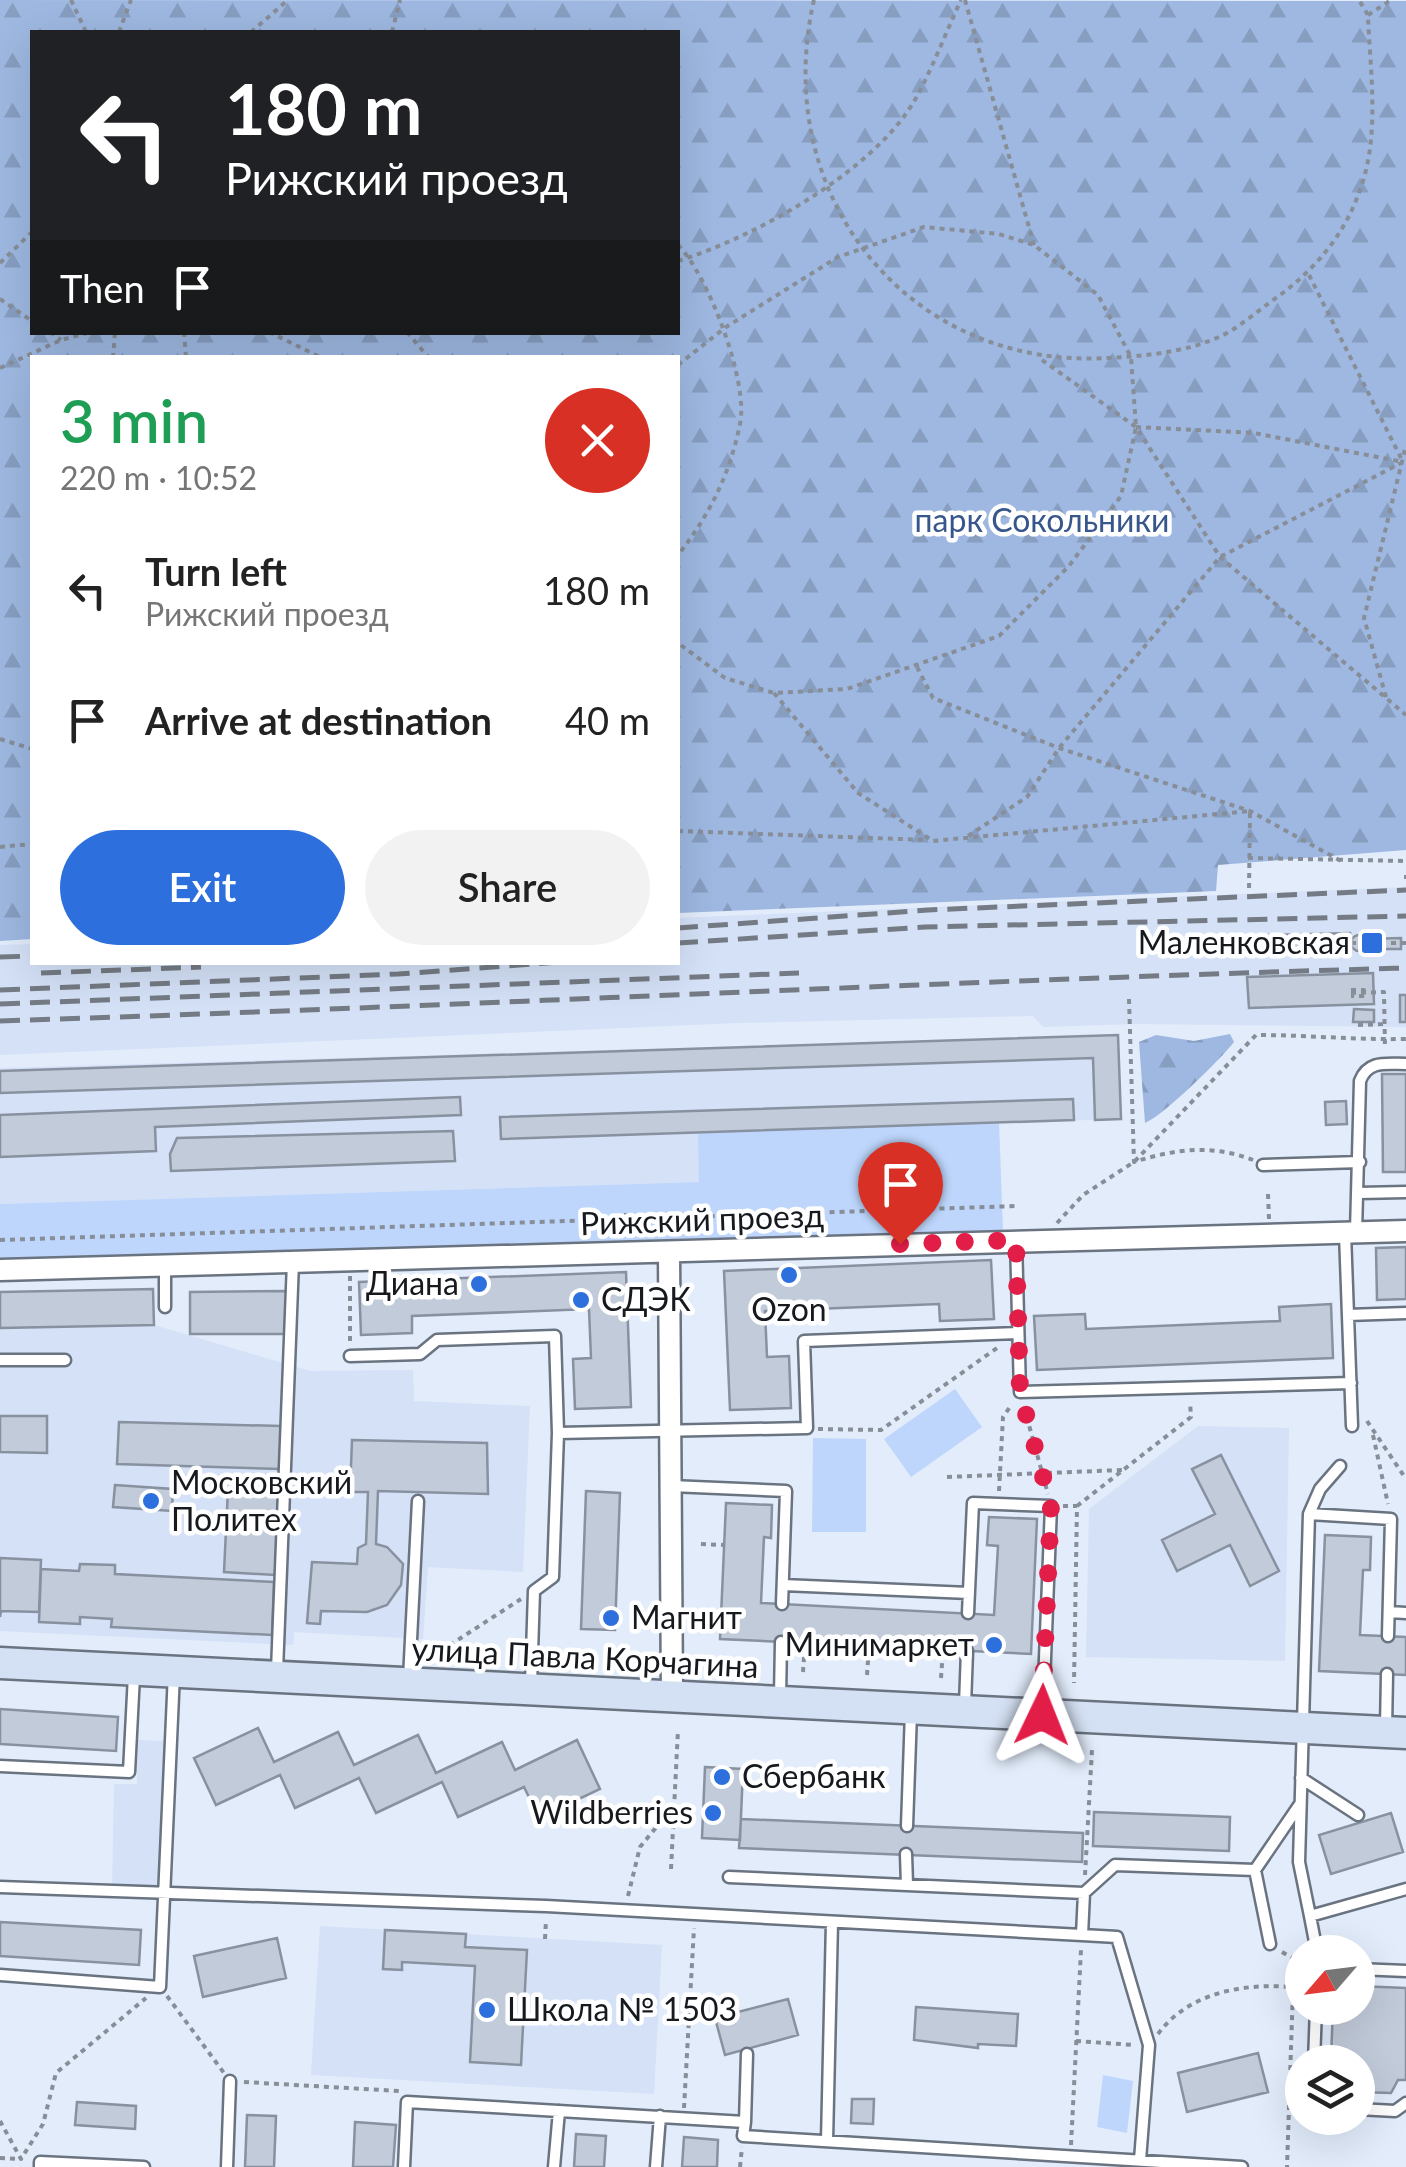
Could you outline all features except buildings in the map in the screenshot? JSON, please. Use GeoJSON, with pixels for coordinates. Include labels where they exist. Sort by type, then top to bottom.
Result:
{"type":"FeatureCollection","features":[{"type":"Feature","properties":{"kind":"street","name":"Рижский проезд"},"geometry":{"type":"LineString","coordinates":[[0,1270],[1406,1230]]}},
{"type":"Feature","properties":{"kind":"street"},"geometry":{"type":"LineString","coordinates":[[669,1252],[672,1697]]}},
{"type":"Feature","properties":{"kind":"street","name":"улица Павла Корчагина"},"geometry":{"type":"LineString","coordinates":[[0,1663],[1396,1733]]}},
{"type":"Feature","properties":{"kind":"lane"},"geometry":{"type":"LineString","coordinates":[[1352,1426],[1350,1232],[1359,1193],[1364,1070],[1373,1065],[1406,1064]]}},
{"type":"Feature","properties":{"kind":"lane"},"geometry":{"type":"LineString","coordinates":[[1263,1164],[1360,1162]]}},
{"type":"Feature","properties":{"kind":"lane"},"geometry":{"type":"LineString","coordinates":[[1359,1193],[1406,1192]]}},
{"type":"Feature","properties":{"kind":"lane"},"geometry":{"type":"LineString","coordinates":[[1016,1240],[1020,1392],[1350,1383]]}},
{"type":"Feature","properties":{"kind":"lane"},"geometry":{"type":"LineString","coordinates":[[277,1678],[293,1262]]}},
{"type":"Feature","properties":{"kind":"lane"},"geometry":{"type":"LineString","coordinates":[[165,1266],[165,1307]]}},
{"type":"Feature","properties":{"kind":"lane"},"geometry":{"type":"LineString","coordinates":[[1348,1315],[1406,1314]]}},
{"type":"Feature","properties":{"kind":"lane"},"geometry":{"type":"LineString","coordinates":[[558,1434],[807,1428],[804,1341],[1018,1333]]}},
{"type":"Feature","properties":{"kind":"lane"},"geometry":{"type":"LineString","coordinates":[[350,1356],[420,1354],[436,1340],[555,1336],[558,1434],[553,1577],[534,1592],[530,1690]]}},
{"type":"Feature","properties":{"kind":"lane"},"geometry":{"type":"LineString","coordinates":[[0,1360],[64,1360]]}},
{"type":"Feature","properties":{"kind":"lane"},"geometry":{"type":"LineString","coordinates":[[1314,1935],[1299,1862],[1308,1514],[1320,1488],[1340,1466]]}},
{"type":"Feature","properties":{"kind":"lane"},"geometry":{"type":"LineString","coordinates":[[670,1486],[786,1491],[782,1604]]}},
{"type":"Feature","properties":{"kind":"lane"},"geometry":{"type":"LineString","coordinates":[[408,1684],[418,1500]]}},
{"type":"Feature","properties":{"kind":"lane"},"geometry":{"type":"LineString","coordinates":[[968,1613],[972,1503],[1051,1506],[1042,1715]]}},
{"type":"Feature","properties":{"kind":"lane"},"geometry":{"type":"LineString","coordinates":[[1308,1514],[1391,1519],[1388,1636]]}},
{"type":"Feature","properties":{"kind":"lane"},"geometry":{"type":"LineString","coordinates":[[782,1585],[969,1593]]}},
{"type":"Feature","properties":{"kind":"lane"},"geometry":{"type":"LineString","coordinates":[[1389,1612],[1406,1613]]}},
{"type":"Feature","properties":{"kind":"lane"},"geometry":{"type":"LineString","coordinates":[[780,1702],[782,1642]]}},
{"type":"Feature","properties":{"kind":"lane"},"geometry":{"type":"LineString","coordinates":[[964,1712],[967,1651]]}},
{"type":"Feature","properties":{"kind":"lane"},"geometry":{"type":"LineString","coordinates":[[0,1766],[129,1772],[135,1670]]}},
{"type":"Feature","properties":{"kind":"lane"},"geometry":{"type":"LineString","coordinates":[[0,1976],[160,1987],[174,1672]]}},
{"type":"Feature","properties":{"kind":"lane"},"geometry":{"type":"LineString","coordinates":[[1387,1674],[1396,1733]]}},
{"type":"Feature","properties":{"kind":"lane"},"geometry":{"type":"LineString","coordinates":[[907,1826],[912,1708]]}},
{"type":"Feature","properties":{"kind":"lane"},"geometry":{"type":"LineString","coordinates":[[1301,1778],[1358,1815]]}},
{"type":"Feature","properties":{"kind":"lane"},"geometry":{"type":"LineString","coordinates":[[1270,1944],[1255,1870],[1300,1804]]}},
{"type":"Feature","properties":{"kind":"lane"},"geometry":{"type":"LineString","coordinates":[[906,1854],[906,1885]]}},
{"type":"Feature","properties":{"kind":"lane"},"geometry":{"type":"LineString","coordinates":[[729,1877],[1084,1893],[1115,1865],[1255,1870]]}},
{"type":"Feature","properties":{"kind":"lane"},"geometry":{"type":"LineString","coordinates":[[0,1887],[164,1896],[546,1906],[1117,1938],[1149,2046],[1140,2160]]}},
{"type":"Feature","properties":{"kind":"lane"},"geometry":{"type":"LineString","coordinates":[[1310,1916],[1406,1888]]}},
{"type":"Feature","properties":{"kind":"lane"},"geometry":{"type":"LineString","coordinates":[[1082,1935],[1084,1893]]}},
{"type":"Feature","properties":{"kind":"lane"},"geometry":{"type":"LineString","coordinates":[[826,2141],[832,1922]]}},
{"type":"Feature","properties":{"kind":"lane"},"geometry":{"type":"LineString","coordinates":[[1375,1969],[1406,1970]]}},
{"type":"Feature","properties":{"kind":"lane"},"geometry":{"type":"LineString","coordinates":[[747,2054],[743,2136],[1070,2161],[1140,2160],[1242,2167]]}},
{"type":"Feature","properties":{"kind":"lane"},"geometry":{"type":"LineString","coordinates":[[226,2167],[230,2081]]}},
{"type":"Feature","properties":{"kind":"lane"},"geometry":{"type":"LineString","coordinates":[[404,2167],[407,2102],[744,2122]]}},
{"type":"Feature","properties":{"kind":"lane"},"geometry":{"type":"LineString","coordinates":[[1375,2109],[1395,2110],[1406,2103]]}},
{"type":"Feature","properties":{"kind":"lane"},"geometry":{"type":"LineString","coordinates":[[554,2167],[559,2111]]}},
{"type":"Feature","properties":{"kind":"lane"},"geometry":{"type":"LineString","coordinates":[[656,2167],[660,2116]]}},
{"type":"Feature","properties":{"kind":"lane"},"geometry":{"type":"LineString","coordinates":[[40,2164],[144,2167]]}},
{"type":"Feature","properties":{"kind":"path"},"geometry":{"type":"LineString","coordinates":[[71,0],[85,30]]}},
{"type":"Feature","properties":{"kind":"path"},"geometry":{"type":"LineString","coordinates":[[119,30],[130,0]]}},
{"type":"Feature","properties":{"kind":"path"},"geometry":{"type":"LineString","coordinates":[[253,30],[288,0]]}},
{"type":"Feature","properties":{"kind":"path"},"geometry":{"type":"LineString","coordinates":[[392,30],[400,0]]}},
{"type":"Feature","properties":{"kind":"path"},"geometry":{"type":"LineString","coordinates":[[811,0],[805,81],[825,184],[860,250],[902,291],[952,328],[1038,358],[1136,426],[1220,557],[1406,715]]}},
{"type":"Feature","properties":{"kind":"path"},"geometry":{"type":"LineString","coordinates":[[680,259],[720,247],[874,150],[915,101],[963,0]]}},
{"type":"Feature","properties":{"kind":"path"},"geometry":{"type":"LineString","coordinates":[[963,0],[1034,246]]}},
{"type":"Feature","properties":{"kind":"path"},"geometry":{"type":"LineString","coordinates":[[1038,358],[1171,352],[1220,336],[1308,275],[1339,236],[1362,186],[1372,128],[1368,14],[1359,0]]}},
{"type":"Feature","properties":{"kind":"path"},"geometry":{"type":"LineString","coordinates":[[1368,14],[1391,0]]}},
{"type":"Feature","properties":{"kind":"path"},"geometry":{"type":"LineString","coordinates":[[680,364],[726,327],[838,257],[924,227],[999,234],[1034,246],[1098,295],[1132,356],[1136,426],[1121,496],[1069,566],[999,636],[847,689],[774,693],[725,678],[680,644]]}},
{"type":"Feature","properties":{"kind":"path"},"geometry":{"type":"LineString","coordinates":[[0,263],[30,234]]}},
{"type":"Feature","properties":{"kind":"path"},"geometry":{"type":"LineString","coordinates":[[680,248],[689,257],[726,327],[742,420],[710,515],[680,552]]}},
{"type":"Feature","properties":{"kind":"path"},"geometry":{"type":"LineString","coordinates":[[1308,275],[1403,462]]}},
{"type":"Feature","properties":{"kind":"path"},"geometry":{"type":"LineString","coordinates":[[0,299],[30,320]]}},
{"type":"Feature","properties":{"kind":"path"},"geometry":{"type":"LineString","coordinates":[[54,335],[61,340]]}},
{"type":"Feature","properties":{"kind":"path"},"geometry":{"type":"LineString","coordinates":[[0,368],[80,335]]}},
{"type":"Feature","properties":{"kind":"path"},"geometry":{"type":"LineString","coordinates":[[274,335],[316,355]]}},
{"type":"Feature","properties":{"kind":"path"},"geometry":{"type":"LineString","coordinates":[[410,335],[426,355]]}},
{"type":"Feature","properties":{"kind":"path"},"geometry":{"type":"LineString","coordinates":[[1136,426],[1254,433],[1403,462]]}},
{"type":"Feature","properties":{"kind":"path"},"geometry":{"type":"LineString","coordinates":[[1386,698],[1364,618],[1406,445]]}},
{"type":"Feature","properties":{"kind":"path"},"geometry":{"type":"LineString","coordinates":[[965,838],[1028,797],[1060,748],[1220,557],[1403,462]]}},
{"type":"Feature","properties":{"kind":"path"},"geometry":{"type":"LineString","coordinates":[[917,666],[932,698],[1060,748],[1250,811],[1341,861]]}},
{"type":"Feature","properties":{"kind":"path"},"geometry":{"type":"LineString","coordinates":[[774,693],[858,793],[933,840]]}},
{"type":"Feature","properties":{"kind":"path"},"geometry":{"type":"LineString","coordinates":[[0,739],[30,748]]}},
{"type":"Feature","properties":{"kind":"path"},"geometry":{"type":"LineString","coordinates":[[680,832],[933,840],[1250,811]]}},
{"type":"Feature","properties":{"kind":"path"},"geometry":{"type":"LineString","coordinates":[[1248,890],[1250,811]]}},
{"type":"Feature","properties":{"kind":"path"},"geometry":{"type":"LineString","coordinates":[[0,847],[30,844]]}},
{"type":"Feature","properties":{"kind":"path"},"geometry":{"type":"LineString","coordinates":[[1248,858],[1406,862]]}},
{"type":"Feature","properties":{"kind":"path"},"geometry":{"type":"LineString","coordinates":[[1351,943],[1406,943]]}},
{"type":"Feature","properties":{"kind":"path"},"geometry":{"type":"LineString","coordinates":[[1350,993],[1384,992],[1385,1040]]}},
{"type":"Feature","properties":{"kind":"path"},"geometry":{"type":"LineString","coordinates":[[1129,998],[1134,1162]]}},
{"type":"Feature","properties":{"kind":"path"},"geometry":{"type":"LineString","coordinates":[[1358,1025],[1385,1024]]}},
{"type":"Feature","properties":{"kind":"path"},"geometry":{"type":"LineString","coordinates":[[1054,1226],[1083,1195],[1134,1162],[1256,1035],[1340,1034],[1357,1040],[1406,1040]]}},
{"type":"Feature","properties":{"kind":"path"},"geometry":{"type":"LineString","coordinates":[[1134,1162],[1173,1150],[1213,1150],[1263,1164]]}},
{"type":"Feature","properties":{"kind":"path"},"geometry":{"type":"LineString","coordinates":[[0,1240],[1016,1206]]}},
{"type":"Feature","properties":{"kind":"path"},"geometry":{"type":"LineString","coordinates":[[626,1213],[627,1242]]}},
{"type":"Feature","properties":{"kind":"path"},"geometry":{"type":"LineString","coordinates":[[350,1273],[350,1356]]}},
{"type":"Feature","properties":{"kind":"path"},"geometry":{"type":"LineString","coordinates":[[807,1428],[881,1430],[1018,1333]]}},
{"type":"Feature","properties":{"kind":"path"},"geometry":{"type":"LineString","coordinates":[[1020,1392],[1051,1506],[1077,1506],[1190,1417],[1189,1387]]}},
{"type":"Feature","properties":{"kind":"path"},"geometry":{"type":"LineString","coordinates":[[999,1504],[1002,1417],[1020,1392]]}},
{"type":"Feature","properties":{"kind":"path"},"geometry":{"type":"LineString","coordinates":[[1365,1417],[1391,1519]]}},
{"type":"Feature","properties":{"kind":"path"},"geometry":{"type":"LineString","coordinates":[[1372,1434],[1406,1479]]}},
{"type":"Feature","properties":{"kind":"path"},"geometry":{"type":"LineString","coordinates":[[946,1477],[1122,1470]]}},
{"type":"Feature","properties":{"kind":"path"},"geometry":{"type":"LineString","coordinates":[[1074,1683],[1077,1506]]}},
{"type":"Feature","properties":{"kind":"path"},"geometry":{"type":"LineString","coordinates":[[701,1544],[724,1545]]}},
{"type":"Feature","properties":{"kind":"path"},"geometry":{"type":"LineString","coordinates":[[433,1656],[534,1592]]}},
{"type":"Feature","properties":{"kind":"path"},"geometry":{"type":"LineString","coordinates":[[803,1672],[805,1643]]}},
{"type":"Feature","properties":{"kind":"path"},"geometry":{"type":"LineString","coordinates":[[867,1675],[869,1646]]}},
{"type":"Feature","properties":{"kind":"path"},"geometry":{"type":"LineString","coordinates":[[941,1678],[943,1650]]}},
{"type":"Feature","properties":{"kind":"path"},"geometry":{"type":"LineString","coordinates":[[671,1869],[678,1730]]}},
{"type":"Feature","properties":{"kind":"path"},"geometry":{"type":"LineString","coordinates":[[1084,1893],[1092,1750]]}},
{"type":"Feature","properties":{"kind":"path"},"geometry":{"type":"LineString","coordinates":[[625,1910],[640,1847],[674,1806]]}},
{"type":"Feature","properties":{"kind":"path"},"geometry":{"type":"LineString","coordinates":[[545,1938],[546,1906]]}},
{"type":"Feature","properties":{"kind":"path"},"geometry":{"type":"LineString","coordinates":[[684,2118],[695,1914]]}},
{"type":"Feature","properties":{"kind":"path"},"geometry":{"type":"LineString","coordinates":[[1070,2161],[1082,1935]]}},
{"type":"Feature","properties":{"kind":"path"},"geometry":{"type":"LineString","coordinates":[[1270,1944],[1285,1953]]}},
{"type":"Feature","properties":{"kind":"path"},"geometry":{"type":"LineString","coordinates":[[1076,2042],[1149,2046],[1166,2022],[1228,1989],[1260,1984],[1285,1986]]}},
{"type":"Feature","properties":{"kind":"path"},"geometry":{"type":"LineString","coordinates":[[20,2159],[43,2124],[56,2074],[160,1987],[230,2081],[399,2091],[407,2102]]}},
{"type":"Feature","properties":{"kind":"path"},"geometry":{"type":"LineString","coordinates":[[1287,2167],[1292,2025]]}},
{"type":"Feature","properties":{"kind":"path"},"geometry":{"type":"LineString","coordinates":[[0,2121],[20,2159]]}},
{"type":"Feature","properties":{"kind":"path"},"geometry":{"type":"LineString","coordinates":[[0,2158],[40,2164]]}},
{"type":"Feature","properties":{"kind":"shaded area"},"geometry":{"type":"Polygon","coordinates":[[[1406,887],[1406,1027],[1043,1027],[1033,1016],[738,1023],[0,1055],[0,945],[30,944],[30,965],[680,965],[680,918],[1406,887]]]}},
{"type":"Feature","properties":{"kind":"shaded area"},"geometry":{"type":"Polygon","coordinates":[[[1118,1035],[1121,1119],[699,1132],[700,1182],[0,1204],[0,1068],[1118,1035]]]}},
{"type":"Feature","properties":{"kind":"shaded area"},"geometry":{"type":"Polygon","coordinates":[[[999,1123],[1003,1230],[0,1262],[0,1204],[699,1182],[698,1132],[999,1123]]]}},
{"type":"Feature","properties":{"kind":"shaded area","name":"Московский Политех"},"geometry":{"type":"Polygon","coordinates":[[[154,1325],[310,1371],[413,1370],[414,1401],[530,1406],[523,1572],[428,1567],[423,1639],[294,1632],[293,1645],[0,1631],[0,1328],[154,1325]]]}},
{"type":"Feature","properties":{"kind":"shaded area"},"geometry":{"type":"Polygon","coordinates":[[[955,1389],[982,1427],[911,1477],[884,1439],[955,1389]]]}},
{"type":"Feature","properties":{"kind":"shaded area"},"geometry":{"type":"Polygon","coordinates":[[[1198,1426],[1289,1428],[1285,1661],[1086,1657],[1089,1509],[1198,1426]]]}},
{"type":"Feature","properties":{"kind":"shaded area"},"geometry":{"type":"Polygon","coordinates":[[[813,1438],[866,1439],[866,1532],[812,1532],[813,1438]]]}},
{"type":"Feature","properties":{"kind":"shaded area"},"geometry":{"type":"Polygon","coordinates":[[[138,1740],[165,1741],[162,1890],[112,1889],[114,1784],[137,1784],[138,1740]]]}},
{"type":"Feature","properties":{"kind":"shaded area","name":"Школа № 1503"},"geometry":{"type":"Polygon","coordinates":[[[320,1926],[662,1945],[654,2094],[311,2075],[320,1926]]]}},
{"type":"Feature","properties":{"kind":"shaded area"},"geometry":{"type":"Polygon","coordinates":[[[1103,2075],[1133,2081],[1127,2133],[1097,2127],[1103,2075]]]}},
{"type":"Feature","properties":{"kind":"green space","name":"парк Сокольники"},"geometry":{"type":"Polygon","coordinates":[[[0,0],[1406,1],[1406,850],[1218,865],[1216,891],[680,913],[680,355],[30,355],[30,939],[0,941],[0,0]]]}},
{"type":"Feature","properties":{"kind":"green space"},"geometry":{"type":"Polygon","coordinates":[[[1230,1034],[1234,1042],[1217,1061],[1178,1099],[1145,1123],[1139,1042],[1156,1035],[1194,1041],[1230,1034]]]}},
{"type":"Feature","properties":{"kind":"railway"},"geometry":{"type":"LineString","coordinates":[[680,928],[928,910],[1406,890]]}},
{"type":"Feature","properties":{"kind":"railway"},"geometry":{"type":"LineString","coordinates":[[680,943],[925,927],[1406,916]]}},
{"type":"Feature","properties":{"kind":"railway"},"geometry":{"type":"LineString","coordinates":[[0,957],[30,956]]}},
{"type":"Feature","properties":{"kind":"railway"},"geometry":{"type":"LineString","coordinates":[[0,990],[398,974],[519,965]]}},
{"type":"Feature","properties":{"kind":"railway"},"geometry":{"type":"LineString","coordinates":[[41,973],[201,967]]}},
{"type":"Feature","properties":{"kind":"railway"},"geometry":{"type":"LineString","coordinates":[[0,1021],[1406,968]]}},
{"type":"Feature","properties":{"kind":"railway"},"geometry":{"type":"LineString","coordinates":[[0,1004],[799,973]]}},
{"type":"Feature","properties":{"kind":"place","name":"Маленковская"},"geometry":{"type":"Point","coordinates":[1372,943]}},
{"type":"Feature","properties":{"kind":"place","name":"Ozon"},"geometry":{"type":"Point","coordinates":[789,1275]}},
{"type":"Feature","properties":{"kind":"place","name":"Диана"},"geometry":{"type":"Point","coordinates":[479,1284]}},
{"type":"Feature","properties":{"kind":"place","name":"СДЭК"},"geometry":{"type":"Point","coordinates":[581,1300]}},
{"type":"Feature","properties":{"kind":"place","name":"Московский Политех"},"geometry":{"type":"Point","coordinates":[151,1501]}},
{"type":"Feature","properties":{"kind":"place","name":"Магнит"},"geometry":{"type":"Point","coordinates":[611,1618]}},
{"type":"Feature","properties":{"kind":"place","name":"Минимаркет"},"geometry":{"type":"Point","coordinates":[994,1645]}},
{"type":"Feature","properties":{"kind":"place","name":"Сбербанк"},"geometry":{"type":"Point","coordinates":[722,1777]}},
{"type":"Feature","properties":{"kind":"place","name":"Wildberries"},"geometry":{"type":"Point","coordinates":[713,1813]}},
{"type":"Feature","properties":{"kind":"place","name":"Школа № 1503"},"geometry":{"type":"Point","coordinates":[487,2010]}},
{"type":"Feature","properties":{"kind":"route"},"geometry":{"type":"LineString","coordinates":[[900,1244],[1016,1240],[1020,1392],[1051,1506],[1042,1715]]}}]}
